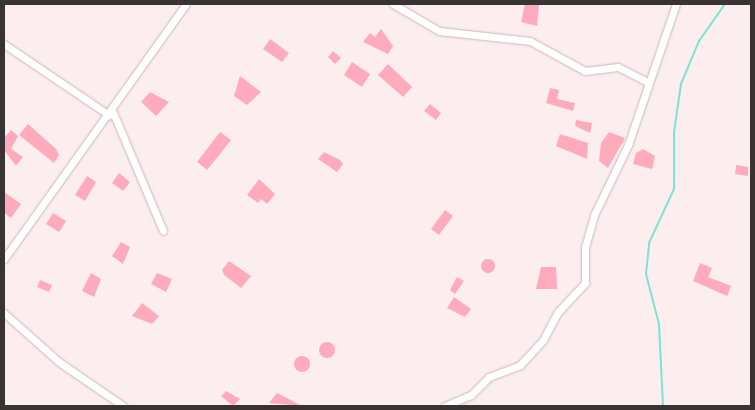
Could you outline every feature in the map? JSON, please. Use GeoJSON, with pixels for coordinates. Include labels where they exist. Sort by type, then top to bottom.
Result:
{"type":"FeatureCollection","features":[{"type":"Feature","properties":{"kind":"street"},"geometry":{"type":"LineString","coordinates":[[4,259],[186,4]]}},
{"type":"Feature","properties":{"kind":"street"},"geometry":{"type":"LineString","coordinates":[[393,4],[439,31],[530,41],[585,72],[618,67],[648,82]]}},
{"type":"Feature","properties":{"kind":"street"},"geometry":{"type":"LineString","coordinates":[[445,406],[470,394],[489,377],[520,365],[539,346],[562,307],[582,288],[587,275],[586,247],[595,213],[628,145],[676,4]]}},
{"type":"Feature","properties":{"kind":"street"},"geometry":{"type":"LineString","coordinates":[[4,44],[110,113],[163,231]]}},
{"type":"Feature","properties":{"kind":"street"},"geometry":{"type":"LineString","coordinates":[[4,313],[59,362],[123,406]]}},
{"type":"Feature","properties":{"kind":"building"},"geometry":{"type":"Polygon","coordinates":[[[525,4],[539,4],[537,26],[521,22],[525,4]]]}},
{"type":"Feature","properties":{"kind":"building"},"geometry":{"type":"Polygon","coordinates":[[[381,29],[393,46],[388,54],[363,42],[370,33],[375,37],[381,29]]]}},
{"type":"Feature","properties":{"kind":"building"},"geometry":{"type":"Polygon","coordinates":[[[270,39],[289,53],[282,62],[263,49],[270,39]]]}},
{"type":"Feature","properties":{"kind":"building"},"geometry":{"type":"Polygon","coordinates":[[[333,51],[341,58],[335,64],[328,57],[333,51]]]}},
{"type":"Feature","properties":{"kind":"building"},"geometry":{"type":"Polygon","coordinates":[[[352,62],[370,74],[362,87],[344,75],[352,62]]]}},
{"type":"Feature","properties":{"kind":"building"},"geometry":{"type":"Polygon","coordinates":[[[388,64],[412,87],[403,97],[378,75],[388,64]]]}},
{"type":"Feature","properties":{"kind":"building"},"geometry":{"type":"Polygon","coordinates":[[[240,76],[261,92],[247,105],[234,96],[240,76]]]}},
{"type":"Feature","properties":{"kind":"building"},"geometry":{"type":"Polygon","coordinates":[[[550,88],[559,90],[557,99],[575,103],[573,111],[546,103],[550,88]]]}},
{"type":"Feature","properties":{"kind":"building"},"geometry":{"type":"Polygon","coordinates":[[[150,92],[169,102],[156,116],[141,102],[150,92]]]}},
{"type":"Feature","properties":{"kind":"building"},"geometry":{"type":"Polygon","coordinates":[[[430,104],[441,113],[436,120],[424,111],[430,104]]]}},
{"type":"Feature","properties":{"kind":"building"},"geometry":{"type":"Polygon","coordinates":[[[576,120],[592,123],[590,133],[575,126],[576,120]]]}},
{"type":"Feature","properties":{"kind":"building"},"geometry":{"type":"Polygon","coordinates":[[[28,124],[56,149],[59,155],[54,163],[19,135],[28,124]]]}},
{"type":"Feature","properties":{"kind":"building"},"geometry":{"type":"Polygon","coordinates":[[[11,130],[18,136],[11,149],[23,157],[16,166],[4,150],[4,138],[11,130]]]}},
{"type":"Feature","properties":{"kind":"building"},"geometry":{"type":"Polygon","coordinates":[[[220,132],[231,140],[207,170],[197,162],[220,132]]]}},
{"type":"Feature","properties":{"kind":"building"},"geometry":{"type":"Polygon","coordinates":[[[609,132],[625,138],[608,168],[599,161],[601,143],[609,132]]]}},
{"type":"Feature","properties":{"kind":"building"},"geometry":{"type":"Polygon","coordinates":[[[560,134],[588,143],[587,159],[556,146],[560,134]]]}},
{"type":"Feature","properties":{"kind":"building"},"geometry":{"type":"Polygon","coordinates":[[[643,149],[655,156],[652,169],[633,164],[636,153],[643,149]]]}},
{"type":"Feature","properties":{"kind":"building"},"geometry":{"type":"Polygon","coordinates":[[[324,152],[340,160],[343,164],[337,172],[318,159],[324,152]]]}},
{"type":"Feature","properties":{"kind":"building"},"geometry":{"type":"Polygon","coordinates":[[[736,165],[748,167],[748,176],[735,174],[736,165]]]}},
{"type":"Feature","properties":{"kind":"building"},"geometry":{"type":"Polygon","coordinates":[[[119,173],[130,182],[123,191],[112,183],[119,173]]]}},
{"type":"Feature","properties":{"kind":"building"},"geometry":{"type":"Polygon","coordinates":[[[87,176],[96,182],[85,201],[75,195],[87,176]]]}},
{"type":"Feature","properties":{"kind":"building"},"geometry":{"type":"Polygon","coordinates":[[[259,179],[275,194],[267,204],[261,199],[258,203],[247,195],[259,179]]]}},
{"type":"Feature","properties":{"kind":"building"},"geometry":{"type":"Polygon","coordinates":[[[4,192],[21,204],[11,218],[4,213],[4,192]]]}},
{"type":"Feature","properties":{"kind":"building"},"geometry":{"type":"Polygon","coordinates":[[[445,210],[453,216],[439,235],[431,229],[445,210]]]}},
{"type":"Feature","properties":{"kind":"building"},"geometry":{"type":"Polygon","coordinates":[[[53,213],[66,221],[59,232],[46,224],[53,213]]]}},
{"type":"Feature","properties":{"kind":"building"},"geometry":{"type":"Polygon","coordinates":[[[121,242],[130,247],[123,264],[112,256],[121,242]]]}},
{"type":"Feature","properties":{"kind":"building"},"geometry":{"type":"Polygon","coordinates":[[[485,259],[491,259],[495,266],[491,273],[485,273],[481,269],[481,263],[485,259]]]}},
{"type":"Feature","properties":{"kind":"building"},"geometry":{"type":"Polygon","coordinates":[[[229,261],[251,276],[241,288],[224,275],[222,270],[229,261]]]}},
{"type":"Feature","properties":{"kind":"building"},"geometry":{"type":"Polygon","coordinates":[[[700,263],[712,268],[708,277],[731,286],[727,296],[693,281],[700,263]]]}},
{"type":"Feature","properties":{"kind":"building"},"geometry":{"type":"Polygon","coordinates":[[[541,267],[556,267],[557,289],[536,289],[541,267]]]}},
{"type":"Feature","properties":{"kind":"building"},"geometry":{"type":"Polygon","coordinates":[[[91,273],[101,279],[94,297],[82,291],[91,273]]]}},
{"type":"Feature","properties":{"kind":"building"},"geometry":{"type":"Polygon","coordinates":[[[157,273],[172,279],[166,292],[151,284],[157,273]]]}},
{"type":"Feature","properties":{"kind":"building"},"geometry":{"type":"Polygon","coordinates":[[[457,277],[464,281],[455,294],[450,290],[457,277]]]}},
{"type":"Feature","properties":{"kind":"building"},"geometry":{"type":"Polygon","coordinates":[[[40,280],[52,285],[49,292],[37,287],[40,280]]]}},
{"type":"Feature","properties":{"kind":"building"},"geometry":{"type":"Polygon","coordinates":[[[454,297],[471,309],[465,317],[447,308],[454,297]]]}},
{"type":"Feature","properties":{"kind":"building"},"geometry":{"type":"Polygon","coordinates":[[[142,303],[159,316],[152,324],[132,316],[142,303]]]}},
{"type":"Feature","properties":{"kind":"building"},"geometry":{"type":"Polygon","coordinates":[[[327,342],[335,350],[327,358],[319,350],[327,342]]]}},
{"type":"Feature","properties":{"kind":"building"},"geometry":{"type":"Polygon","coordinates":[[[302,356],[308,358],[310,364],[308,370],[302,372],[296,370],[294,364],[296,358],[302,356]]]}},
{"type":"Feature","properties":{"kind":"building"},"geometry":{"type":"Polygon","coordinates":[[[226,391],[240,399],[233,406],[221,396],[226,391]]]}},
{"type":"Feature","properties":{"kind":"building"},"geometry":{"type":"Polygon","coordinates":[[[277,393],[287,398],[301,406],[269,403],[277,393]]]}},
{"type":"Feature","properties":{"kind":"waterway"},"geometry":{"type":"LineString","coordinates":[[663,406],[659,324],[646,274],[649,243],[674,189],[674,132],[681,84],[699,41],[725,4]]}}]}
